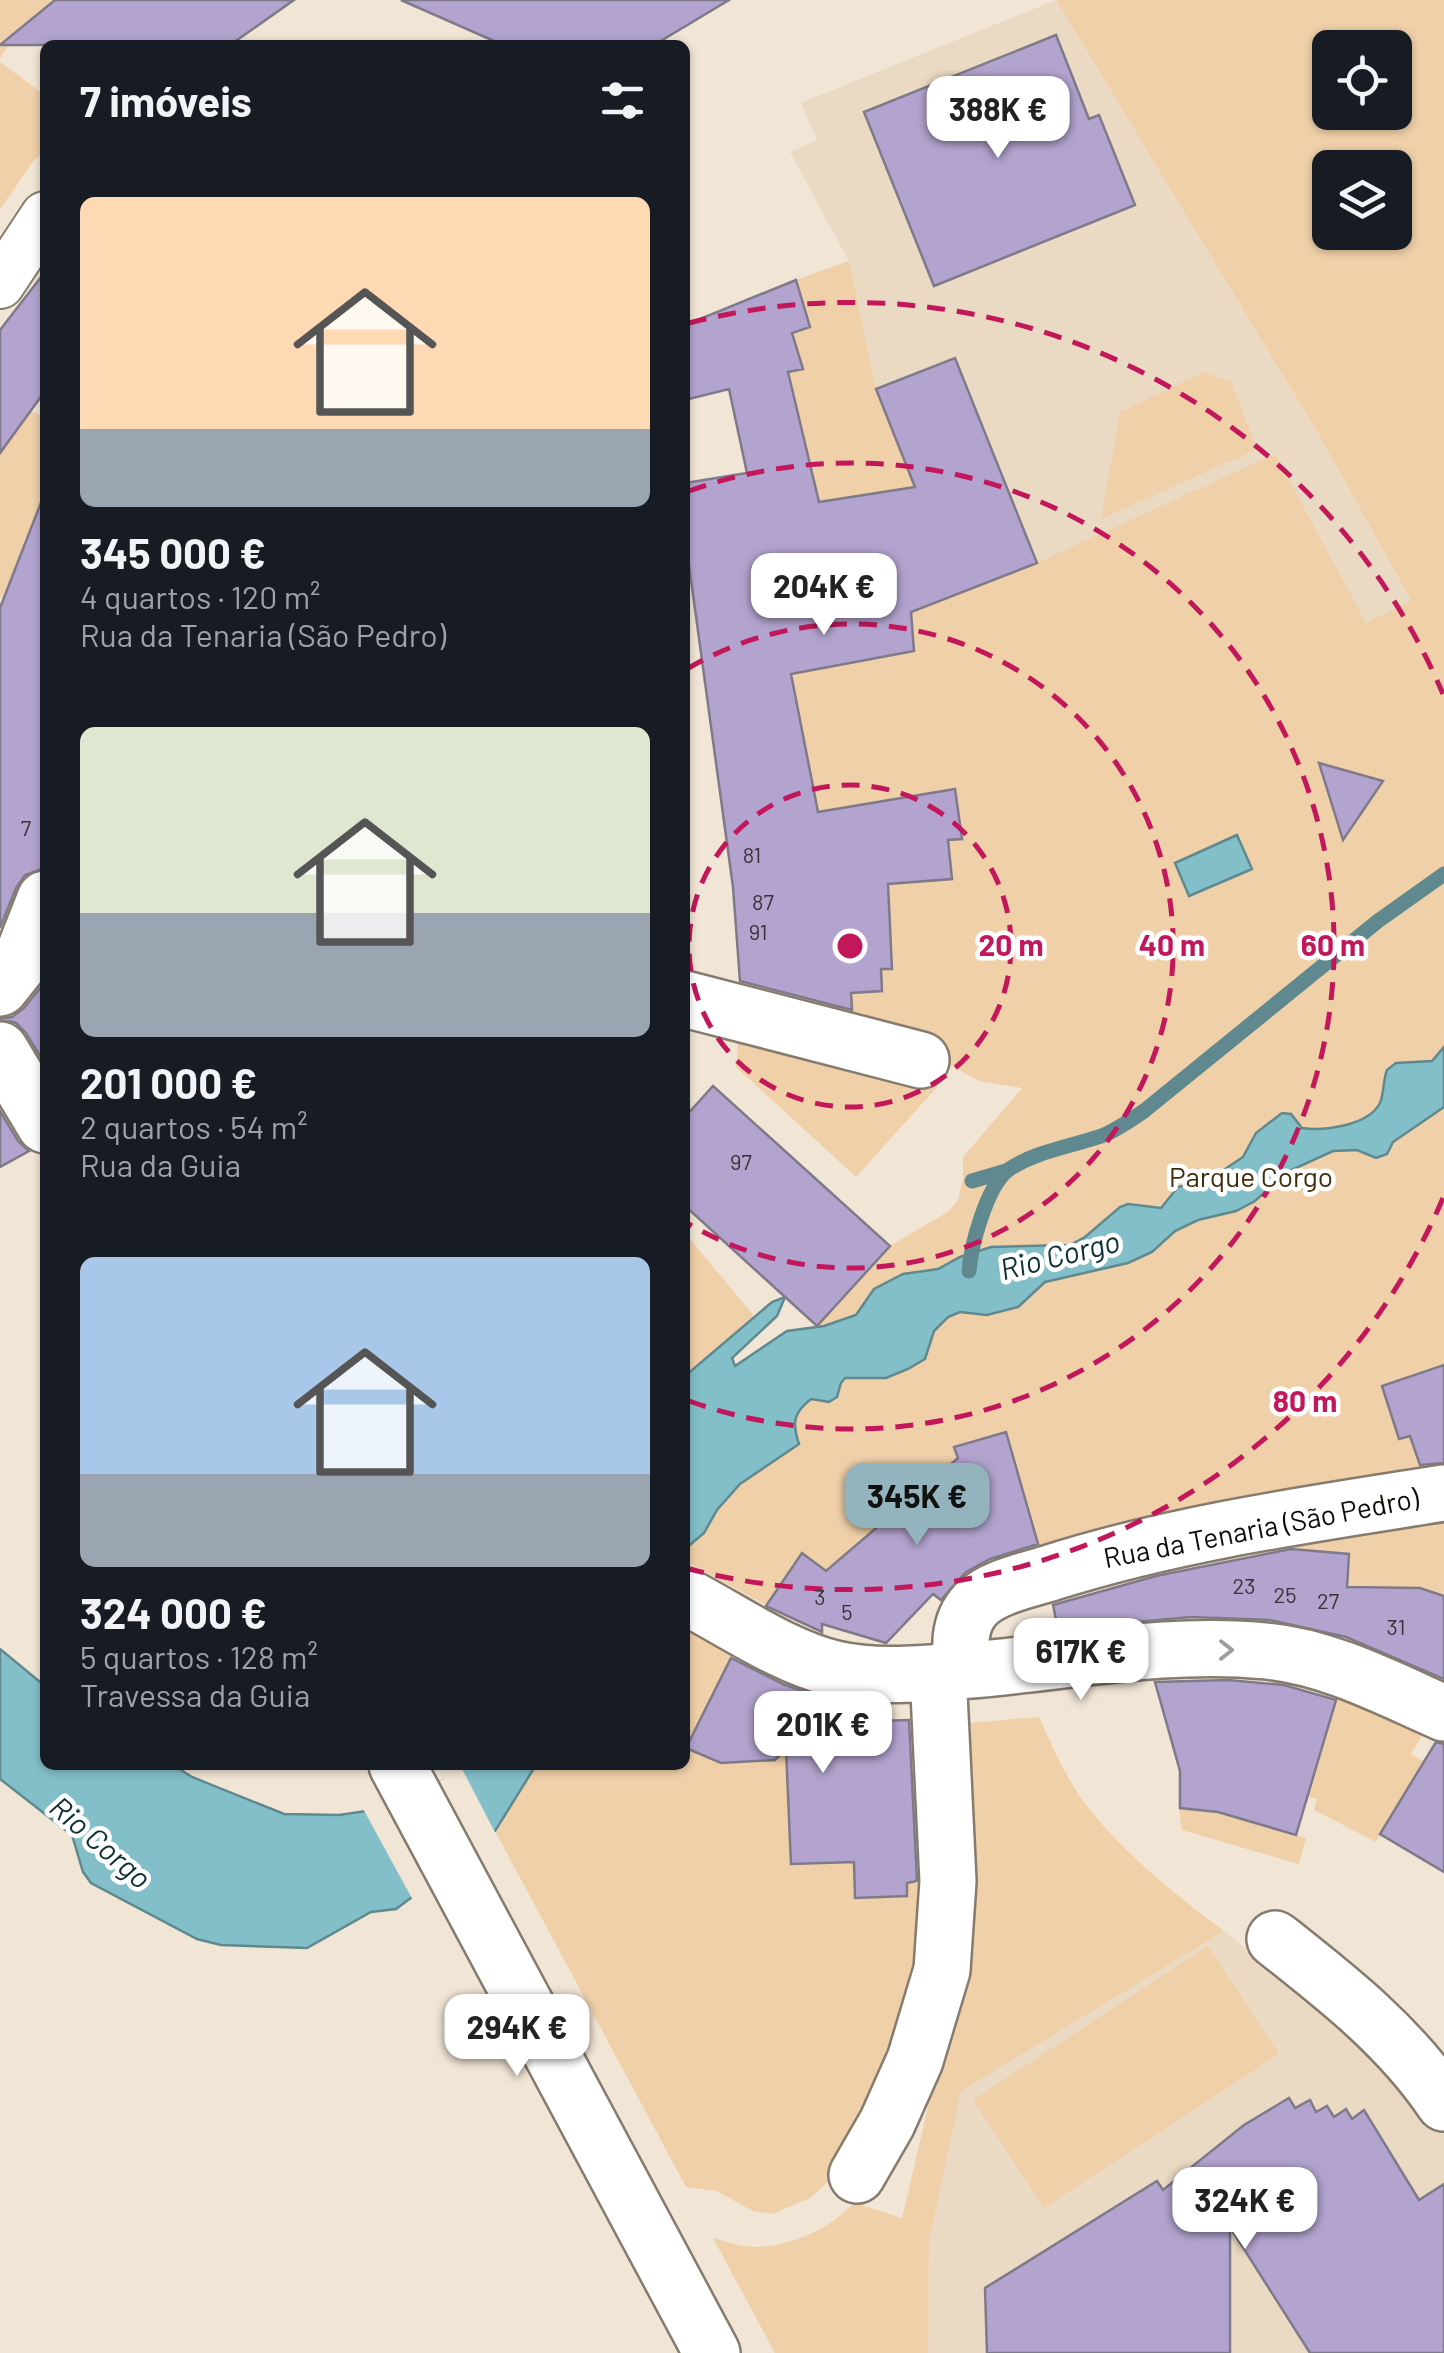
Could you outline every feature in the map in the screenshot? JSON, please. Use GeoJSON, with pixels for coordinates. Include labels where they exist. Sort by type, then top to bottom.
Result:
{"type":"FeatureCollection","features":[{"type":"Feature","properties":{"kind":"street"},"geometry":{"type":"LineString","coordinates":[[0,284],[40,224]]}},
{"type":"Feature","properties":{"kind":"street"},"geometry":{"type":"LineString","coordinates":[[0,988],[20,963],[40,912]]}},
{"type":"Feature","properties":{"kind":"street"},"geometry":{"type":"LineString","coordinates":[[690,1000],[922,1060]]}},
{"type":"Feature","properties":{"kind":"street"},"geometry":{"type":"LineString","coordinates":[[0,1050],[40,1117]]}},
{"type":"Feature","properties":{"kind":"street","name":"Rua da Tenaria (São Pedro)"},"geometry":{"type":"LineString","coordinates":[[950,1671],[968,1616],[986,1597],[1019,1583],[1144,1546],[1245,1525],[1444,1493]]}},
{"type":"Feature","properties":{"kind":"street"},"geometry":{"type":"LineString","coordinates":[[690,1599],[802,1657],[834,1669],[876,1673],[950,1671],[1192,1650],[1268,1651],[1351,1672],[1444,1713]]}},
{"type":"Feature","properties":{"kind":"street"},"geometry":{"type":"LineString","coordinates":[[857,2176],[887,2123],[915,2060],[942,1970],[948,1882],[950,1671]]}},
{"type":"Feature","properties":{"kind":"street"},"geometry":{"type":"LineString","coordinates":[[400,1770],[712,2353]]}},
{"type":"Feature","properties":{"kind":"street"},"geometry":{"type":"LineString","coordinates":[[1274,1939],[1370,2017],[1424,2075],[1444,2103]]}},
{"type":"Feature","properties":{"kind":"shaded area"},"geometry":{"type":"Polygon","coordinates":[[[1056,0],[1319,435],[1411,602],[1366,623],[1037,563],[957,594],[876,389],[849,261],[790,152],[817,140],[801,103],[1056,0]]]}},
{"type":"Feature","properties":{"kind":"shaded area"},"geometry":{"type":"Polygon","coordinates":[[[1224,1931],[1341,2024],[1444,2133],[1444,2353],[928,2353],[929,2241],[960,2091],[1224,1931]]]}},
{"type":"Feature","properties":{"kind":"green space"},"geometry":{"type":"Polygon","coordinates":[[[0,0],[55,0],[23,25],[0,58],[0,0]]]}},
{"type":"Feature","properties":{"kind":"green space","name":"Parque Corgo"},"geometry":{"type":"Polygon","coordinates":[[[1056,0],[1444,0],[1444,1480],[1042,1556],[1005,1432],[955,1447],[975,1516],[950,1524],[916,1494],[863,1539],[830,1574],[802,1553],[766,1605],[690,1564],[690,1545],[704,1533],[726,1497],[761,1469],[793,1427],[823,1326],[817,1326],[890,1246],[949,1211],[958,1200],[963,1157],[1022,1088],[979,1081],[921,1049],[853,1036],[851,993],[881,991],[881,969],[892,969],[888,884],[951,879],[948,840],[962,838],[955,789],[795,816],[812,781],[791,674],[914,650],[911,611],[816,503],[785,373],[803,368],[792,333],[810,326],[796,280],[849,261],[876,389],[957,593],[1037,563],[1275,454],[1366,623],[1411,601],[1319,435],[1056,0]],[[1344,770],[1324,777],[1343,839],[1383,781],[1344,770]]]}},
{"type":"Feature","properties":{"kind":"green space"},"geometry":{"type":"Polygon","coordinates":[[[0,62],[40,91],[40,155],[0,209],[0,62]]]}},
{"type":"Feature","properties":{"kind":"green space"},"geometry":{"type":"Polygon","coordinates":[[[1204,372],[1231,382],[1257,449],[1101,519],[1120,412],[1204,372]]]}},
{"type":"Feature","properties":{"kind":"green space"},"geometry":{"type":"Polygon","coordinates":[[[29,410],[40,415],[40,507],[4,598],[0,597],[0,453],[29,410]]]}},
{"type":"Feature","properties":{"kind":"green space"},"geometry":{"type":"Polygon","coordinates":[[[740,1018],[927,1078],[938,1086],[856,1177],[736,1067],[740,1018]]]}},
{"type":"Feature","properties":{"kind":"green space"},"geometry":{"type":"Polygon","coordinates":[[[690,1239],[755,1317],[690,1372],[690,1239]]]}},
{"type":"Feature","properties":{"kind":"green space"},"geometry":{"type":"Polygon","coordinates":[[[1444,1507],[1444,1596],[1382,1587],[1347,1587],[1349,1553],[1328,1553],[1312,1566],[1312,1550],[1229,1547],[1444,1507]]]}},
{"type":"Feature","properties":{"kind":"green space"},"geometry":{"type":"Polygon","coordinates":[[[690,1623],[741,1651],[731,1672],[724,1670],[690,1742],[690,1623]]]}},
{"type":"Feature","properties":{"kind":"green space"},"geometry":{"type":"Polygon","coordinates":[[[1342,1680],[1430,1722],[1411,1754],[1444,1774],[1415,1776],[1376,1842],[1314,1810],[1317,1799],[1299,1794],[1323,1745],[1342,1680]]]}},
{"type":"Feature","properties":{"kind":"green space"},"geometry":{"type":"Polygon","coordinates":[[[1039,1717],[1060,1763],[1102,1824],[1151,1873],[1224,1931],[961,2091],[929,2241],[928,2353],[775,2353],[713,2238],[754,2247],[793,2241],[838,2217],[872,2180],[864,2206],[902,2218],[939,2061],[947,1725],[1039,1717]]]}},
{"type":"Feature","properties":{"kind":"green space"},"geometry":{"type":"Polygon","coordinates":[[[803,1732],[789,1815],[791,1863],[825,1863],[852,1814],[856,1898],[907,1896],[907,1883],[939,1882],[936,1940],[845,2165],[812,2197],[773,2214],[753,2211],[716,2191],[686,2187],[495,1831],[533,1770],[690,1770],[690,1749],[720,1763],[803,1732]]]}},
{"type":"Feature","properties":{"kind":"green space"},"geometry":{"type":"Polygon","coordinates":[[[1179,1808],[1218,1812],[1306,1838],[1299,1864],[1182,1830],[1179,1808]]]}},
{"type":"Feature","properties":{"kind":"green space"},"geometry":{"type":"Polygon","coordinates":[[[1208,1946],[1279,2054],[1044,2208],[973,2100],[1208,1946]]]}},
{"type":"Feature","properties":{"kind":"water"},"geometry":{"type":"Polygon","coordinates":[[[1237,835],[1252,869],[1189,896],[1175,863],[1237,835]]]}},
{"type":"Feature","properties":{"kind":"water","name":"Rio Corgo"},"geometry":{"type":"Polygon","coordinates":[[[1444,1047],[1444,1107],[1393,1142],[1387,1154],[1376,1158],[1357,1150],[1333,1151],[1287,1172],[1255,1201],[1175,1231],[1152,1252],[1128,1263],[1045,1282],[1018,1307],[987,1315],[960,1312],[948,1317],[934,1331],[925,1359],[886,1378],[845,1378],[837,1397],[829,1402],[811,1399],[797,1414],[795,1430],[799,1444],[740,1484],[717,1510],[704,1533],[690,1545],[690,1372],[772,1302],[785,1297],[777,1316],[732,1358],[735,1366],[787,1331],[824,1326],[856,1315],[874,1289],[903,1274],[938,1269],[991,1247],[1070,1245],[1120,1207],[1128,1204],[1161,1208],[1178,1187],[1213,1177],[1243,1157],[1256,1133],[1282,1113],[1291,1114],[1302,1128],[1322,1129],[1356,1122],[1380,1103],[1387,1070],[1396,1063],[1432,1061],[1444,1047]]]}},
{"type":"Feature","properties":{"kind":"water","name":"Rio Corgo"},"geometry":{"type":"Polygon","coordinates":[[[0,1649],[40,1682],[40,1770],[181,1770],[284,1814],[339,1815],[407,1805],[457,1770],[533,1770],[495,1831],[456,1864],[396,1909],[371,1912],[307,1948],[221,1945],[197,1939],[91,1883],[83,1872],[72,1835],[0,1779],[0,1649]]]}},
{"type":"Feature","properties":{"kind":"pier"},"geometry":{"type":"Polygon","coordinates":[[[454,1770],[463,1770],[497,1836],[414,1902],[362,1807],[405,1800],[428,1790],[454,1770]]]}},
{"type":"Feature","properties":{"kind":"building"},"geometry":{"type":"Polygon","coordinates":[[[55,0],[294,0],[237,40],[40,40],[40,45],[0,45],[55,0]]]}},
{"type":"Feature","properties":{"kind":"building"},"geometry":{"type":"Polygon","coordinates":[[[401,0],[729,0],[662,40],[492,40],[401,0]]]}},
{"type":"Feature","properties":{"kind":"building"},"geometry":{"type":"Polygon","coordinates":[[[1056,35],[1089,119],[1099,115],[1135,205],[934,286],[864,112],[1056,35]]]}},
{"type":"Feature","properties":{"kind":"building"},"geometry":{"type":"Polygon","coordinates":[[[40,278],[40,398],[0,453],[0,330],[40,278]]]}},
{"type":"Feature","properties":{"kind":"building"},"geometry":{"type":"Polygon","coordinates":[[[796,280],[810,327],[792,333],[803,369],[788,372],[819,502],[915,487],[876,389],[955,358],[1037,563],[911,612],[914,651],[791,674],[818,812],[955,789],[962,839],[948,840],[952,879],[888,884],[892,969],[881,969],[882,991],[851,993],[852,1010],[740,981],[733,887],[690,573],[690,482],[747,473],[729,389],[690,399],[690,323],[796,280]]]}},
{"type":"Feature","properties":{"kind":"building"},"geometry":{"type":"Polygon","coordinates":[[[40,505],[40,870],[25,875],[16,888],[0,928],[0,608],[40,505]]]}},
{"type":"Feature","properties":{"kind":"building"},"geometry":{"type":"Polygon","coordinates":[[[1319,763],[1383,781],[1343,840],[1319,763]]]}},
{"type":"Feature","properties":{"kind":"building"},"geometry":{"type":"Polygon","coordinates":[[[40,988],[40,1056],[16,1023],[0,1019],[12,1017],[40,988]]]}},
{"type":"Feature","properties":{"kind":"building"},"geometry":{"type":"Polygon","coordinates":[[[713,1086],[890,1246],[817,1326],[690,1211],[690,1111],[713,1086]]]}},
{"type":"Feature","properties":{"kind":"building"},"geometry":{"type":"Polygon","coordinates":[[[0,1111],[18,1141],[29,1151],[0,1167],[0,1111]]]}},
{"type":"Feature","properties":{"kind":"building"},"geometry":{"type":"Polygon","coordinates":[[[1444,1365],[1444,1463],[1420,1465],[1410,1436],[1399,1439],[1382,1386],[1444,1365]]]}},
{"type":"Feature","properties":{"kind":"building"},"geometry":{"type":"Polygon","coordinates":[[[1006,1432],[1038,1544],[990,1559],[966,1572],[941,1600],[933,1594],[886,1643],[822,1624],[822,1632],[766,1606],[802,1553],[826,1571],[958,1458],[954,1447],[1006,1432]]]}},
{"type":"Feature","properties":{"kind":"building"},"geometry":{"type":"Polygon","coordinates":[[[1291,1549],[1349,1554],[1347,1587],[1420,1588],[1444,1596],[1444,1679],[1346,1637],[1270,1620],[1191,1617],[1058,1629],[1053,1605],[1156,1576],[1291,1549]]]}},
{"type":"Feature","properties":{"kind":"building"},"geometry":{"type":"Polygon","coordinates":[[[731,1658],[818,1697],[817,1716],[810,1723],[909,1720],[917,1881],[907,1883],[907,1896],[855,1898],[854,1862],[791,1864],[786,1749],[775,1760],[721,1763],[690,1750],[690,1740],[731,1658]]]}},
{"type":"Feature","properties":{"kind":"building"},"geometry":{"type":"Polygon","coordinates":[[[1228,1680],[1284,1685],[1336,1700],[1296,1835],[1218,1812],[1180,1808],[1180,1771],[1155,1682],[1228,1680]]]}},
{"type":"Feature","properties":{"kind":"building"},"geometry":{"type":"Polygon","coordinates":[[[1436,1742],[1444,1744],[1444,1872],[1380,1834],[1436,1742]]]}},
{"type":"Feature","properties":{"kind":"building"},"geometry":{"type":"Polygon","coordinates":[[[1289,2098],[1295,2108],[1310,2100],[1316,2112],[1327,2106],[1334,2117],[1346,2109],[1352,2119],[1364,2110],[1419,2200],[1444,2184],[1444,2353],[1310,2353],[1230,2227],[1230,2353],[987,2353],[985,2288],[1157,2181],[1163,2190],[1244,2125],[1289,2098]]]}},
{"type":"Feature","properties":{"kind":"waterway"},"geometry":{"type":"LineString","coordinates":[[969,1271],[987,1202],[1008,1170],[1042,1153],[1104,1135],[1134,1118],[1378,921],[1444,874]]}},
{"type":"Feature","properties":{"kind":"waterway"},"geometry":{"type":"LineString","coordinates":[[972,1181],[1006,1171]]}}]}
